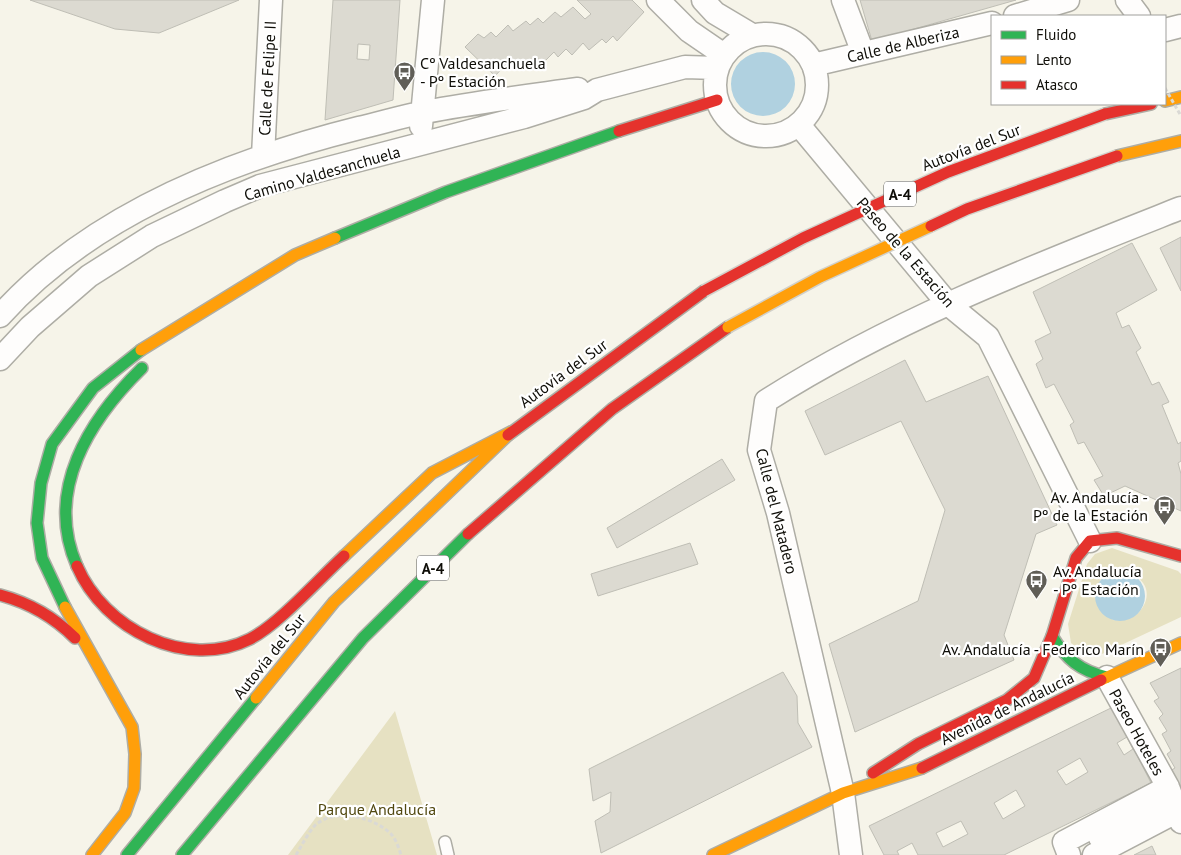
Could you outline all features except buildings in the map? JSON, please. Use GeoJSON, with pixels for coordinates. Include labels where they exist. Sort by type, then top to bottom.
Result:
{"type":"FeatureCollection","features":[{"type":"Feature","properties":{"kind":"main road"},"geometry":{"type":"LineString","coordinates":[[1166,101],[1181,97]]}},
{"type":"Feature","properties":{"kind":"main road"},"geometry":{"type":"LineString","coordinates":[[92,855],[125,813],[134,788],[135,754],[132,727],[114,692],[88,652],[58,595],[42,558],[36,523],[41,483],[52,444],[93,388],[143,348],[295,255],[446,192],[598,138],[717,100]]}},
{"type":"Feature","properties":{"kind":"main road","name":"Autovía del Sur"},"geometry":{"type":"LineString","coordinates":[[127,855],[334,602],[510,432],[704,290],[803,238],[948,172],[1105,114],[1146,105]]}},
{"type":"Feature","properties":{"kind":"main road","name":"A-4"},"geometry":{"type":"LineString","coordinates":[[182,855],[363,638],[483,519],[612,409],[728,327],[820,277],[967,209],[1117,156],[1181,141]]}},
{"type":"Feature","properties":{"kind":"main road"},"geometry":{"type":"LineString","coordinates":[[202,313],[120,389],[96,418],[76,460],[68,487],[66,514],[71,552],[85,584],[110,614],[163,645],[195,650],[220,648],[246,641],[267,628],[314,586],[432,473],[510,432]]}},
{"type":"Feature","properties":{"kind":"main road"},"geometry":{"type":"LineString","coordinates":[[1090,541],[1117,538],[1181,556]]}},
{"type":"Feature","properties":{"kind":"main road","name":"Avenida de Andalucía"},"geometry":{"type":"LineString","coordinates":[[713,855],[843,793],[918,744],[1007,700],[1034,678],[1052,636],[1076,558],[1090,541]]}},
{"type":"Feature","properties":{"kind":"main road"},"geometry":{"type":"LineString","coordinates":[[0,595],[28,602],[56,620],[88,652]]}},
{"type":"Feature","properties":{"kind":"main road"},"geometry":{"type":"LineString","coordinates":[[1052,636],[1065,659],[1088,673],[1107,677]]}},
{"type":"Feature","properties":{"kind":"main road","name":"Avenida de Andalucía"},"geometry":{"type":"LineString","coordinates":[[843,793],[927,766],[1107,677],[1181,643]]}},
{"type":"Feature","properties":{"kind":"street","name":"Calle de Felipe II"},"geometry":{"type":"LineString","coordinates":[[263,156],[271,0]]}},
{"type":"Feature","properties":{"kind":"street"},"geometry":{"type":"LineString","coordinates":[[393,152],[412,142],[420,130],[424,112],[432,0]]}},
{"type":"Feature","properties":{"kind":"street"},"geometry":{"type":"LineString","coordinates":[[658,0],[721,61]]}},
{"type":"Feature","properties":{"kind":"street"},"geometry":{"type":"LineString","coordinates":[[703,0],[715,12],[752,35]]}},
{"type":"Feature","properties":{"kind":"street"},"geometry":{"type":"LineString","coordinates":[[843,0],[863,53]]}},
{"type":"Feature","properties":{"kind":"street"},"geometry":{"type":"LineString","coordinates":[[1017,15],[1068,0]]}},
{"type":"Feature","properties":{"kind":"street"},"geometry":{"type":"LineString","coordinates":[[1126,0],[1138,15]]}},
{"type":"Feature","properties":{"kind":"street","name":"Calle de Alberiza"},"geometry":{"type":"LineString","coordinates":[[813,65],[991,23]]}},
{"type":"Feature","properties":{"kind":"street"},"geometry":{"type":"LineString","coordinates":[[1166,30],[1181,26]]}},
{"type":"Feature","properties":{"kind":"street"},"geometry":{"type":"LineString","coordinates":[[752,35],[776,35],[794,42],[807,54],[813,65],[817,82],[814,104],[799,125],[776,136],[762,137],[745,133],[732,125],[717,100],[715,83],[721,61],[736,43],[752,35]]}},
{"type":"Feature","properties":{"kind":"street","name":"Camino Valdesanchuela"},"geometry":{"type":"LineString","coordinates":[[0,316],[38,279],[76,249],[173,193],[263,156],[424,112],[572,90],[597,90],[686,67],[721,61]]}},
{"type":"Feature","properties":{"kind":"street","name":"Camino Valdesanchuela"},"geometry":{"type":"LineString","coordinates":[[0,359],[30,327],[89,276],[152,236],[260,186],[524,117],[584,98],[597,90]]}},
{"type":"Feature","properties":{"kind":"street","name":"Paseo de la Estación"},"geometry":{"type":"LineString","coordinates":[[799,125],[948,304],[988,337],[1090,541]]}},
{"type":"Feature","properties":{"kind":"street"},"geometry":{"type":"LineString","coordinates":[[948,304],[1025,270],[1181,208]]}},
{"type":"Feature","properties":{"kind":"street","name":"Calle del Matadero"},"geometry":{"type":"LineString","coordinates":[[843,793],[778,513],[759,450],[766,401],[808,375],[948,304]]}},
{"type":"Feature","properties":{"kind":"street","name":"Paseo Hoteles"},"geometry":{"type":"LineString","coordinates":[[1107,677],[1175,805]]}},
{"type":"Feature","properties":{"kind":"street"},"geometry":{"type":"LineString","coordinates":[[843,793],[851,855]]}},
{"type":"Feature","properties":{"kind":"street"},"geometry":{"type":"LineString","coordinates":[[1094,848],[1175,805]]}},
{"type":"Feature","properties":{"kind":"street"},"geometry":{"type":"LineString","coordinates":[[1069,855],[1064,842],[1175,805]]}},
{"type":"Feature","properties":{"kind":"lane"},"geometry":{"type":"LineString","coordinates":[[445,842],[448,855]]}},
{"type":"Feature","properties":{"kind":"path"},"geometry":{"type":"LineString","coordinates":[[1166,90],[1181,116]]}},
{"type":"Feature","properties":{"kind":"path"},"geometry":{"type":"LineString","coordinates":[[296,855],[318,823],[338,817],[358,816],[378,824],[392,835],[401,855]]}},
{"type":"Feature","properties":{"kind":"green space"},"geometry":{"type":"Polygon","coordinates":[[[1112,548],[1178,571],[1181,574],[1181,617],[1102,654],[1087,656],[1071,643],[1068,624],[1087,564],[1095,554],[1112,548]],[[1115,571],[1101,579],[1095,594],[1113,620],[1123,620],[1132,617],[1144,606],[1146,591],[1144,584],[1138,578],[1115,571]]]}},
{"type":"Feature","properties":{"kind":"green space","name":"Parque Andalucía"},"geometry":{"type":"Polygon","coordinates":[[[395,711],[437,855],[288,855],[395,711]]]}},
{"type":"Feature","properties":{"kind":"water"},"geometry":{"type":"Polygon","coordinates":[[[763,52],[781,58],[789,66],[795,84],[789,102],[781,110],[763,116],[745,110],[737,102],[731,84],[737,66],[745,58],[763,52]]]}},
{"type":"Feature","properties":{"kind":"water"},"geometry":{"type":"Polygon","coordinates":[[[1115,571],[1125,571],[1138,578],[1145,591],[1145,601],[1138,614],[1125,621],[1115,621],[1106,617],[1099,610],[1095,601],[1095,591],[1099,582],[1106,575],[1115,571]]]}},
{"type":"Feature","properties":{"kind":"traffic: fast"},"geometry":{"type":"LineString","coordinates":[[335,238],[446,192],[619,131]]}},
{"type":"Feature","properties":{"kind":"traffic: fast"},"geometry":{"type":"LineString","coordinates":[[65,607],[42,558],[37,523],[41,483],[52,444],[93,388],[141,350]]}},
{"type":"Feature","properties":{"kind":"traffic: fast"},"geometry":{"type":"LineString","coordinates":[[77,566],[68,538],[66,511],[69,484],[77,458],[89,434],[105,410],[142,368]]}},
{"type":"Feature","properties":{"kind":"traffic: fast"},"geometry":{"type":"LineString","coordinates":[[182,855],[363,638],[468,534]]}},
{"type":"Feature","properties":{"kind":"traffic: fast"},"geometry":{"type":"LineString","coordinates":[[1052,636],[1075,663],[1089,671],[1107,677]]}},
{"type":"Feature","properties":{"kind":"traffic: fast"},"geometry":{"type":"LineString","coordinates":[[127,855],[256,698]]}},
{"type":"Feature","properties":{"kind":"traffic: slow"},"geometry":{"type":"LineString","coordinates":[[1166,101],[1181,97]]}},
{"type":"Feature","properties":{"kind":"traffic: slow"},"geometry":{"type":"LineString","coordinates":[[1117,156],[1181,141]]}},
{"type":"Feature","properties":{"kind":"traffic: slow"},"geometry":{"type":"LineString","coordinates":[[728,327],[820,277],[931,226]]}},
{"type":"Feature","properties":{"kind":"traffic: slow"},"geometry":{"type":"LineString","coordinates":[[141,350],[295,255],[335,238]]}},
{"type":"Feature","properties":{"kind":"traffic: slow"},"geometry":{"type":"LineString","coordinates":[[344,556],[432,473],[511,432]]}},
{"type":"Feature","properties":{"kind":"traffic: slow"},"geometry":{"type":"LineString","coordinates":[[256,698],[334,602],[508,435]]}},
{"type":"Feature","properties":{"kind":"traffic: slow"},"geometry":{"type":"LineString","coordinates":[[65,607],[132,727],[135,754],[134,788],[125,813],[92,855]]}},
{"type":"Feature","properties":{"kind":"traffic: slow"},"geometry":{"type":"LineString","coordinates":[[1101,680],[1181,643]]}},
{"type":"Feature","properties":{"kind":"traffic: slow"},"geometry":{"type":"LineString","coordinates":[[713,855],[843,793],[922,768]]}},
{"type":"Feature","properties":{"kind":"traffic: jam"},"geometry":{"type":"LineString","coordinates":[[619,131],[717,100]]}},
{"type":"Feature","properties":{"kind":"traffic: jam"},"geometry":{"type":"LineString","coordinates":[[1105,114],[1146,105]]}},
{"type":"Feature","properties":{"kind":"traffic: jam"},"geometry":{"type":"LineString","coordinates":[[704,291],[803,238],[948,172],[1105,114]]}},
{"type":"Feature","properties":{"kind":"traffic: jam"},"geometry":{"type":"LineString","coordinates":[[931,226],[967,209],[1117,156]]}},
{"type":"Feature","properties":{"kind":"traffic: jam"},"geometry":{"type":"LineString","coordinates":[[508,435],[704,291]]}},
{"type":"Feature","properties":{"kind":"traffic: jam"},"geometry":{"type":"LineString","coordinates":[[468,534],[612,409],[728,327]]}},
{"type":"Feature","properties":{"kind":"traffic: jam"},"geometry":{"type":"LineString","coordinates":[[873,773],[918,744],[1007,700],[1034,678],[1052,636],[1076,558],[1090,541],[1117,538],[1181,556]]}},
{"type":"Feature","properties":{"kind":"traffic: jam"},"geometry":{"type":"LineString","coordinates":[[77,566],[90,589],[106,608],[127,625],[150,638],[174,647],[200,650],[225,648],[250,639],[261,632],[286,612],[344,556]]}},
{"type":"Feature","properties":{"kind":"traffic: jam"},"geometry":{"type":"LineString","coordinates":[[0,595],[40,611],[75,638]]}},
{"type":"Feature","properties":{"kind":"traffic: jam"},"geometry":{"type":"LineString","coordinates":[[922,768],[1101,680]]}},
{"type":"Feature","properties":{"kind":"place","name":"Cº Valdesanchuela - Pº Estación"},"geometry":{"type":"Point","coordinates":[404,91]}},
{"type":"Feature","properties":{"kind":"place","name":"Av. Andalucía - Pº de la Estación"},"geometry":{"type":"Point","coordinates":[1164,525]}},
{"type":"Feature","properties":{"kind":"place","name":"Av. Andalucía - Pº Estación"},"geometry":{"type":"Point","coordinates":[1037,599]}},
{"type":"Feature","properties":{"kind":"place","name":"Av. Andalucía - Federico Marín"},"geometry":{"type":"Point","coordinates":[1160,668]}}]}
